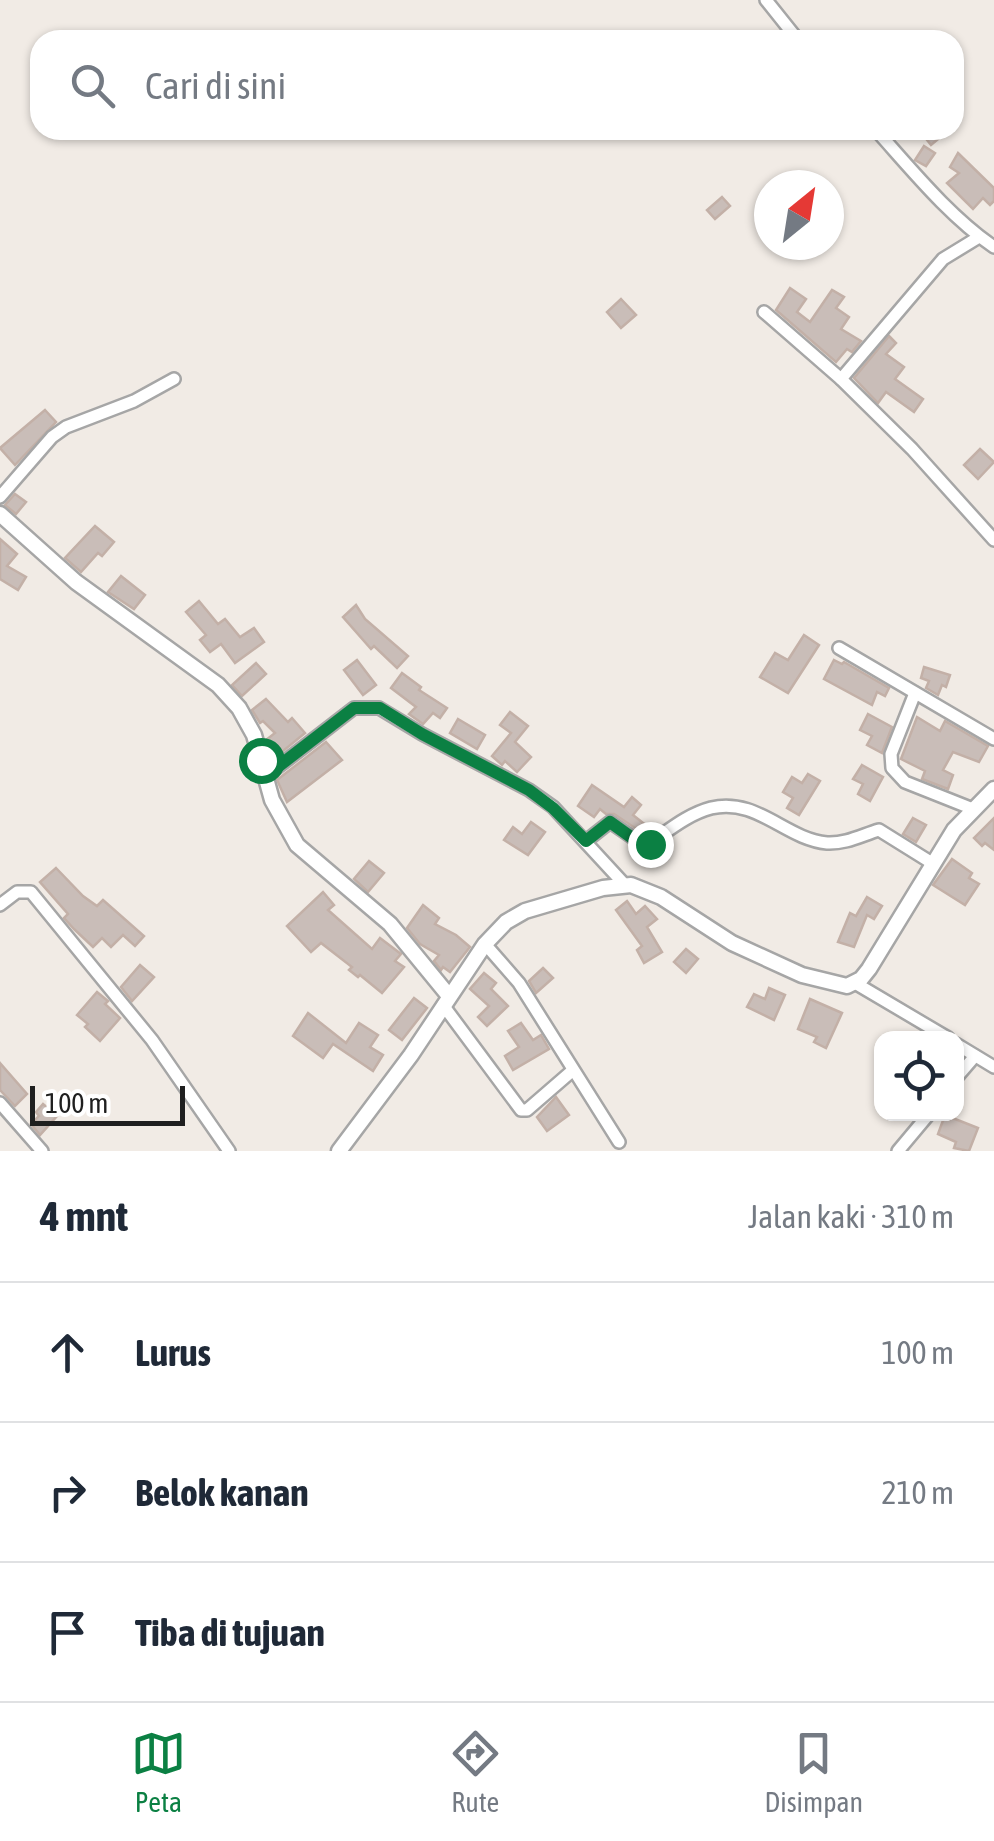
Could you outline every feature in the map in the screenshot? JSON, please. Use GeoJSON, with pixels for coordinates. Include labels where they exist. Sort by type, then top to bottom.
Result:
{"type":"FeatureCollection","features":[{"type":"Feature","properties":{"kind":"street"},"geometry":{"type":"LineString","coordinates":[[766,0],[790,30]]}},
{"type":"Feature","properties":{"kind":"street"},"geometry":{"type":"LineString","coordinates":[[886,140],[979,236],[994,246]]}},
{"type":"Feature","properties":{"kind":"street"},"geometry":{"type":"LineString","coordinates":[[841,379],[943,259],[979,236]]}},
{"type":"Feature","properties":{"kind":"street"},"geometry":{"type":"LineString","coordinates":[[764,312],[841,379],[994,540]]}},
{"type":"Feature","properties":{"kind":"street"},"geometry":{"type":"LineString","coordinates":[[0,497],[52,437],[66,427],[134,402],[174,379]]}},
{"type":"Feature","properties":{"kind":"street"},"geometry":{"type":"LineString","coordinates":[[0,514],[76,582],[218,685],[239,708],[254,735],[272,800],[297,845],[390,924],[519,1109],[527,1110],[572,1071]]}},
{"type":"Feature","properties":{"kind":"street"},"geometry":{"type":"LineString","coordinates":[[839,648],[994,739]]}},
{"type":"Feature","properties":{"kind":"street"},"geometry":{"type":"LineString","coordinates":[[915,693],[891,754],[892,768],[905,782],[973,809]]}},
{"type":"Feature","properties":{"kind":"street"},"geometry":{"type":"LineString","coordinates":[[266,776],[354,708],[380,708],[529,790],[553,808],[626,885]]}},
{"type":"Feature","properties":{"kind":"street"},"geometry":{"type":"LineString","coordinates":[[855,984],[875,960],[932,862],[973,809],[993,792]]}},
{"type":"Feature","properties":{"kind":"street"},"geometry":{"type":"LineString","coordinates":[[586,841],[610,822],[645,846],[674,825],[706,809],[722,806],[759,812],[796,834],[828,843],[858,839],[879,830],[932,862]]}},
{"type":"Feature","properties":{"kind":"street"},"geometry":{"type":"LineString","coordinates":[[338,1151],[411,1055],[485,944],[506,922],[526,911],[603,888],[626,885],[651,892],[732,943],[802,975],[837,985],[855,984],[936,1031]]}},
{"type":"Feature","properties":{"kind":"street"},"geometry":{"type":"LineString","coordinates":[[0,904],[17,892],[31,892],[152,1040],[229,1151]]}},
{"type":"Feature","properties":{"kind":"street"},"geometry":{"type":"LineString","coordinates":[[485,944],[518,983],[619,1142]]}},
{"type":"Feature","properties":{"kind":"street"},"geometry":{"type":"LineString","coordinates":[[964,1049],[994,1067]]}},
{"type":"Feature","properties":{"kind":"street"},"geometry":{"type":"LineString","coordinates":[[964,1068],[974,1056]]}},
{"type":"Feature","properties":{"kind":"street"},"geometry":{"type":"LineString","coordinates":[[0,1103],[42,1151]]}},
{"type":"Feature","properties":{"kind":"street"},"geometry":{"type":"LineString","coordinates":[[898,1151],[923,1121]]}},
{"type":"Feature","properties":{"kind":"building"},"geometry":{"type":"Polygon","coordinates":[[[924,146],[935,153],[926,166],[915,160],[924,146]]]}},
{"type":"Feature","properties":{"kind":"building"},"geometry":{"type":"Polygon","coordinates":[[[958,153],[994,188],[990,205],[983,198],[973,209],[947,183],[959,173],[950,167],[958,153]]]}},
{"type":"Feature","properties":{"kind":"building"},"geometry":{"type":"Polygon","coordinates":[[[722,197],[730,206],[715,219],[707,210],[722,197]]]}},
{"type":"Feature","properties":{"kind":"building"},"geometry":{"type":"Polygon","coordinates":[[[790,288],[806,299],[797,312],[810,322],[832,290],[844,297],[836,308],[849,317],[841,329],[861,341],[852,352],[847,349],[836,362],[776,310],[790,288]]]}},
{"type":"Feature","properties":{"kind":"building"},"geometry":{"type":"Polygon","coordinates":[[[621,299],[636,315],[621,328],[607,312],[621,299]]]}},
{"type":"Feature","properties":{"kind":"building"},"geometry":{"type":"Polygon","coordinates":[[[889,336],[896,343],[886,354],[904,367],[895,379],[923,399],[914,412],[886,392],[878,403],[854,378],[889,336]]]}},
{"type":"Feature","properties":{"kind":"building"},"geometry":{"type":"Polygon","coordinates":[[[45,410],[56,422],[15,465],[0,448],[45,410]]]}},
{"type":"Feature","properties":{"kind":"building"},"geometry":{"type":"Polygon","coordinates":[[[980,449],[994,462],[978,479],[964,465],[980,449]]]}},
{"type":"Feature","properties":{"kind":"building"},"geometry":{"type":"Polygon","coordinates":[[[15,494],[26,502],[16,514],[5,505],[15,494]]]}},
{"type":"Feature","properties":{"kind":"building"},"geometry":{"type":"Polygon","coordinates":[[[95,526],[114,542],[81,572],[65,558],[95,526]]]}},
{"type":"Feature","properties":{"kind":"building"},"geometry":{"type":"Polygon","coordinates":[[[0,539],[17,554],[7,566],[26,577],[18,590],[0,579],[0,539]]]}},
{"type":"Feature","properties":{"kind":"building"},"geometry":{"type":"Polygon","coordinates":[[[121,576],[145,595],[134,609],[108,592],[121,576]]]}},
{"type":"Feature","properties":{"kind":"building"},"geometry":{"type":"Polygon","coordinates":[[[199,601],[218,624],[225,619],[240,637],[254,628],[264,642],[235,663],[221,644],[210,652],[200,640],[206,635],[186,612],[199,601]]]}},
{"type":"Feature","properties":{"kind":"building"},"geometry":{"type":"Polygon","coordinates":[[[356,605],[365,619],[408,656],[397,668],[374,646],[371,649],[343,617],[356,605]]]}},
{"type":"Feature","properties":{"kind":"building"},"geometry":{"type":"Polygon","coordinates":[[[804,635],[819,645],[788,693],[760,677],[775,653],[788,660],[804,635]]]}},
{"type":"Feature","properties":{"kind":"building"},"geometry":{"type":"Polygon","coordinates":[[[357,660],[376,685],[363,695],[344,670],[357,660]]]}},
{"type":"Feature","properties":{"kind":"building"},"geometry":{"type":"Polygon","coordinates":[[[834,660],[889,688],[885,696],[877,692],[872,705],[824,679],[834,660]]]}},
{"type":"Feature","properties":{"kind":"building"},"geometry":{"type":"Polygon","coordinates":[[[256,663],[266,674],[242,696],[232,685],[256,663]]]}},
{"type":"Feature","properties":{"kind":"building"},"geometry":{"type":"Polygon","coordinates":[[[924,667],[950,675],[938,695],[926,688],[929,681],[921,678],[924,667]]]}},
{"type":"Feature","properties":{"kind":"building"},"geometry":{"type":"Polygon","coordinates":[[[402,673],[447,708],[440,718],[433,713],[423,724],[409,714],[416,707],[391,688],[402,673]]]}},
{"type":"Feature","properties":{"kind":"building"},"geometry":{"type":"Polygon","coordinates":[[[266,699],[305,733],[277,756],[266,740],[275,733],[263,721],[260,723],[252,710],[266,699]]]}},
{"type":"Feature","properties":{"kind":"building"},"geometry":{"type":"Polygon","coordinates":[[[510,712],[528,726],[515,742],[531,757],[517,772],[492,756],[511,733],[500,725],[510,712]]]}},
{"type":"Feature","properties":{"kind":"building"},"geometry":{"type":"Polygon","coordinates":[[[868,714],[892,727],[882,753],[867,745],[872,736],[860,730],[868,714]]]}},
{"type":"Feature","properties":{"kind":"building"},"geometry":{"type":"Polygon","coordinates":[[[917,717],[940,731],[945,721],[988,746],[979,762],[953,752],[943,770],[953,775],[948,789],[922,779],[925,771],[901,759],[917,717]]]}},
{"type":"Feature","properties":{"kind":"building"},"geometry":{"type":"Polygon","coordinates":[[[458,719],[485,735],[477,749],[450,733],[458,719]]]}},
{"type":"Feature","properties":{"kind":"building"},"geometry":{"type":"Polygon","coordinates":[[[326,742],[342,760],[287,802],[277,780],[326,742]]]}},
{"type":"Feature","properties":{"kind":"building"},"geometry":{"type":"Polygon","coordinates":[[[862,765],[883,777],[870,801],[858,794],[863,784],[853,779],[862,765]]]}},
{"type":"Feature","properties":{"kind":"building"},"geometry":{"type":"Polygon","coordinates":[[[808,774],[820,781],[799,815],[787,808],[793,798],[783,792],[792,777],[802,783],[808,774]]]}},
{"type":"Feature","properties":{"kind":"building"},"geometry":{"type":"Polygon","coordinates":[[[592,785],[624,807],[632,797],[641,805],[633,815],[647,826],[641,832],[614,814],[600,809],[594,817],[578,806],[592,785]]]}},
{"type":"Feature","properties":{"kind":"building"},"geometry":{"type":"Polygon","coordinates":[[[913,818],[926,825],[916,842],[903,834],[913,818]]]}},
{"type":"Feature","properties":{"kind":"building"},"geometry":{"type":"Polygon","coordinates":[[[994,818],[994,850],[974,838],[994,818]]]}},
{"type":"Feature","properties":{"kind":"building"},"geometry":{"type":"Polygon","coordinates":[[[531,822],[545,832],[528,855],[504,840],[513,827],[522,834],[531,822]]]}},
{"type":"Feature","properties":{"kind":"building"},"geometry":{"type":"Polygon","coordinates":[[[952,859],[972,873],[969,878],[979,884],[965,905],[933,885],[952,859]]]}},
{"type":"Feature","properties":{"kind":"building"},"geometry":{"type":"Polygon","coordinates":[[[369,861],[384,873],[368,892],[354,879],[369,861]]]}},
{"type":"Feature","properties":{"kind":"building"},"geometry":{"type":"Polygon","coordinates":[[[56,868],[83,896],[97,906],[103,900],[144,936],[135,946],[123,935],[111,947],[102,938],[93,947],[64,918],[68,914],[40,882],[56,868]]]}},
{"type":"Feature","properties":{"kind":"building"},"geometry":{"type":"Polygon","coordinates":[[[323,892],[334,905],[328,910],[372,949],[380,938],[401,954],[395,961],[404,967],[382,993],[349,970],[352,967],[321,943],[311,952],[287,926],[323,892]]]}},
{"type":"Feature","properties":{"kind":"building"},"geometry":{"type":"Polygon","coordinates":[[[867,897],[882,906],[874,919],[867,915],[854,947],[838,942],[850,913],[856,916],[867,897]]]}},
{"type":"Feature","properties":{"kind":"building"},"geometry":{"type":"Polygon","coordinates":[[[627,901],[636,914],[645,906],[657,919],[647,927],[662,952],[644,963],[637,950],[642,946],[616,910],[627,901]]]}},
{"type":"Feature","properties":{"kind":"building"},"geometry":{"type":"Polygon","coordinates":[[[423,905],[439,918],[435,924],[470,947],[450,972],[443,967],[441,970],[434,961],[439,955],[420,944],[407,928],[423,905]]]}},
{"type":"Feature","properties":{"kind":"building"},"geometry":{"type":"Polygon","coordinates":[[[686,949],[698,959],[686,973],[674,962],[686,949]]]}},
{"type":"Feature","properties":{"kind":"building"},"geometry":{"type":"Polygon","coordinates":[[[140,965],[154,977],[132,1001],[121,987],[140,965]]]}},
{"type":"Feature","properties":{"kind":"building"},"geometry":{"type":"Polygon","coordinates":[[[543,968],[553,978],[536,993],[529,981],[543,968]]]}},
{"type":"Feature","properties":{"kind":"building"},"geometry":{"type":"Polygon","coordinates":[[[484,973],[496,983],[491,989],[508,1006],[487,1026],[478,1017],[489,1006],[470,989],[484,973]]]}},
{"type":"Feature","properties":{"kind":"building"},"geometry":{"type":"Polygon","coordinates":[[[769,988],[785,995],[774,1020],[747,1007],[754,994],[765,999],[769,988]]]}},
{"type":"Feature","properties":{"kind":"building"},"geometry":{"type":"Polygon","coordinates":[[[97,992],[120,1018],[100,1041],[77,1015],[97,992]]]}},
{"type":"Feature","properties":{"kind":"building"},"geometry":{"type":"Polygon","coordinates":[[[414,998],[427,1008],[402,1040],[389,1030],[414,998]]]}},
{"type":"Feature","properties":{"kind":"building"},"geometry":{"type":"Polygon","coordinates":[[[810,999],[842,1013],[826,1048],[814,1042],[817,1037],[798,1029],[810,999]]]}},
{"type":"Feature","properties":{"kind":"building"},"geometry":{"type":"Polygon","coordinates":[[[308,1013],[346,1043],[359,1023],[378,1035],[370,1047],[383,1055],[373,1071],[333,1044],[323,1058],[293,1036],[308,1013]]]}},
{"type":"Feature","properties":{"kind":"building"},"geometry":{"type":"Polygon","coordinates":[[[521,1023],[533,1040],[541,1035],[549,1049],[513,1070],[505,1056],[519,1047],[508,1031],[521,1023]]]}},
{"type":"Feature","properties":{"kind":"building"},"geometry":{"type":"Polygon","coordinates":[[[0,1063],[27,1094],[15,1106],[0,1090],[0,1063]]]}},
{"type":"Feature","properties":{"kind":"building"},"geometry":{"type":"Polygon","coordinates":[[[556,1097],[569,1115],[547,1131],[537,1117],[556,1097]]]}},
{"type":"Feature","properties":{"kind":"building"},"geometry":{"type":"Polygon","coordinates":[[[43,1104],[57,1116],[40,1135],[31,1124],[43,1104]]]}},
{"type":"Feature","properties":{"kind":"building"},"geometry":{"type":"Polygon","coordinates":[[[943,1121],[960,1121],[978,1128],[969,1151],[954,1148],[956,1142],[938,1134],[943,1121]]]}},
{"type":"Feature","properties":{"kind":"route"},"geometry":{"type":"LineString","coordinates":[[261,760],[266,776],[354,708],[380,708],[529,790],[586,841],[610,822],[645,846],[650,844]]}}]}
